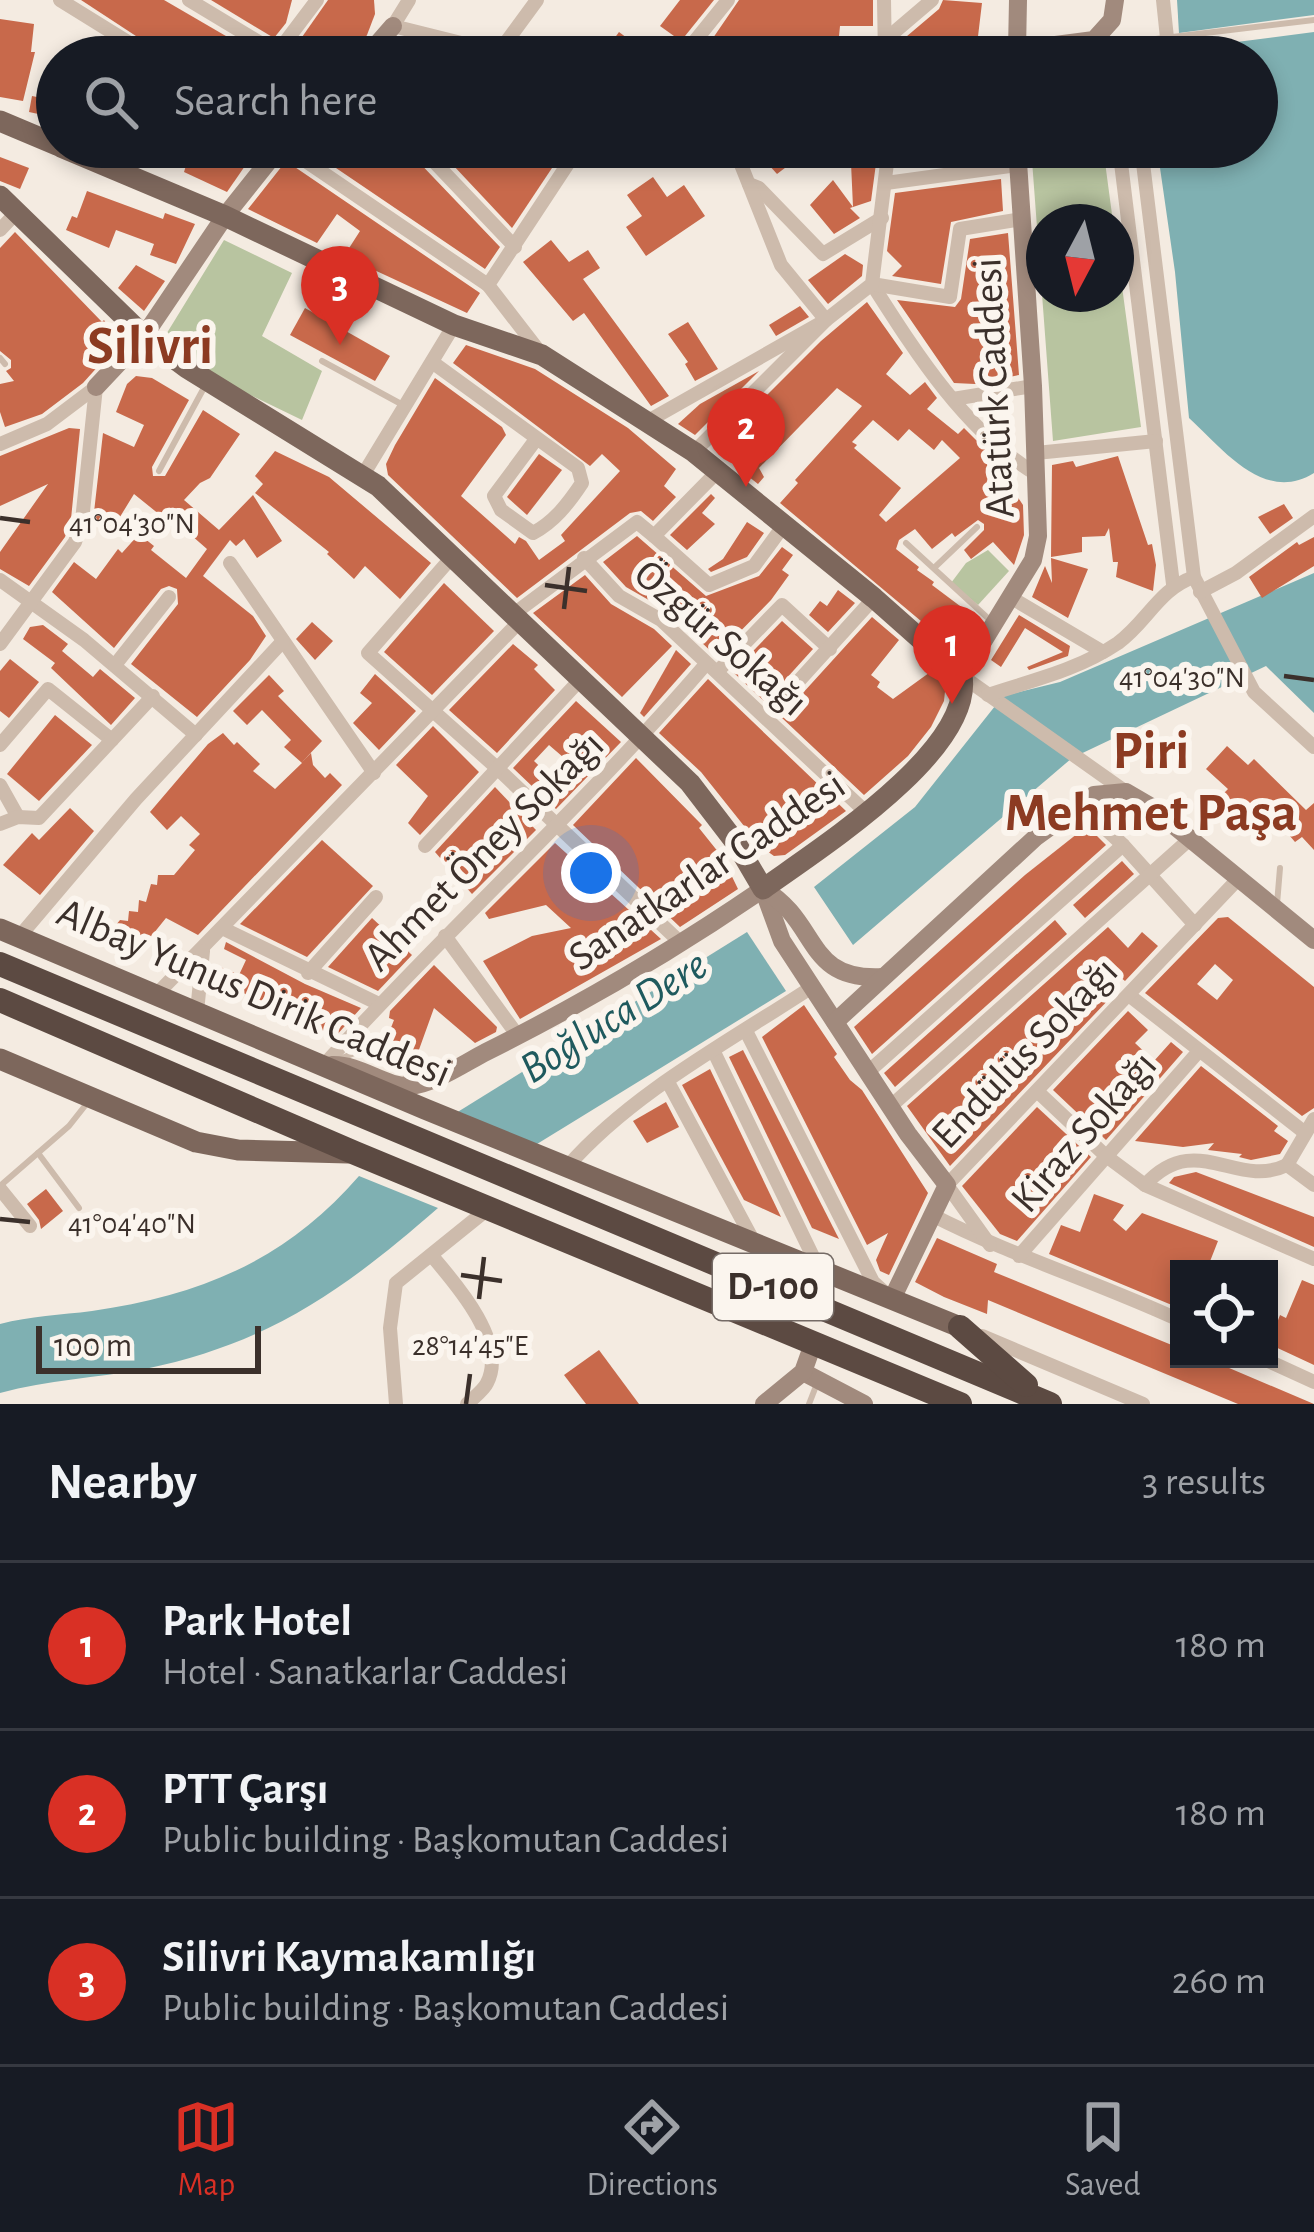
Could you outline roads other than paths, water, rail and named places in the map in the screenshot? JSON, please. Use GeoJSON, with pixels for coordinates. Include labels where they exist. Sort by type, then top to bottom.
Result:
{"type":"FeatureCollection","features":[{"type":"Feature","properties":{"kind":"highway","name":"D-100"},"geometry":{"type":"LineString","coordinates":[[0,964],[1048,1403]]}},
{"type":"Feature","properties":{"kind":"highway","name":"D-100"},"geometry":{"type":"LineString","coordinates":[[0,1000],[960,1404]]}},
{"type":"Feature","properties":{"kind":"highway"},"geometry":{"type":"LineString","coordinates":[[960,1328],[1048,1403]]}},
{"type":"Feature","properties":{"kind":"main road"},"geometry":{"type":"LineString","coordinates":[[1013,36],[1018,0]]}},
{"type":"Feature","properties":{"kind":"main road"},"geometry":{"type":"LineString","coordinates":[[1098,36],[1112,20],[1115,0]]}},
{"type":"Feature","properties":{"kind":"main road"},"geometry":{"type":"LineString","coordinates":[[384,36],[393,26]]}},
{"type":"Feature","properties":{"kind":"main road"},"geometry":{"type":"LineString","coordinates":[[2,123],[36,137]]}},
{"type":"Feature","properties":{"kind":"main road"},"geometry":{"type":"LineString","coordinates":[[111,168],[225,216],[454,326],[542,355],[694,452],[962,676]]}},
{"type":"Feature","properties":{"kind":"main road"},"geometry":{"type":"LineString","coordinates":[[96,387],[144,336],[225,216],[265,168]]}},
{"type":"Feature","properties":{"kind":"main road","name":"Atatürk Caddesi"},"geometry":{"type":"LineString","coordinates":[[962,676],[1033,560],[1038,536],[1018,168]]}},
{"type":"Feature","properties":{"kind":"main road"},"geometry":{"type":"LineString","coordinates":[[0,196],[144,336],[208,381],[363,475],[519,616],[580,681],[690,783],[736,843],[763,889],[782,941],[947,1185]]}},
{"type":"Feature","properties":{"kind":"main road","name":"Sanatkarlar Caddesi"},"geometry":{"type":"LineString","coordinates":[[322,1066],[363,1069],[405,1086],[439,1076],[682,944],[868,814],[941,739],[961,706],[962,676]]}},
{"type":"Feature","properties":{"kind":"main road"},"geometry":{"type":"LineString","coordinates":[[835,1022],[1036,837],[1087,800],[1126,792],[1191,838],[1314,940]]}},
{"type":"Feature","properties":{"kind":"main road"},"geometry":{"type":"LineString","coordinates":[[763,889],[786,902],[832,968],[859,978],[882,977]]}},
{"type":"Feature","properties":{"kind":"main road","name":"Albay Yunus Dirik Caddesi"},"geometry":{"type":"LineString","coordinates":[[9,933],[960,1328]]}},
{"type":"Feature","properties":{"kind":"main road"},"geometry":{"type":"LineString","coordinates":[[0,1059],[196,1142],[238,1150],[364,1157]]}},
{"type":"Feature","properties":{"kind":"main road"},"geometry":{"type":"LineString","coordinates":[[434,1112],[422,1100],[439,1076]]}},
{"type":"Feature","properties":{"kind":"main road","name":"Endülüs Sokağı"},"geometry":{"type":"LineString","coordinates":[[892,1299],[947,1185]]}},
{"type":"Feature","properties":{"kind":"main road"},"geometry":{"type":"LineString","coordinates":[[810,1377],[813,1344]]}},
{"type":"Feature","properties":{"kind":"main road"},"geometry":{"type":"LineString","coordinates":[[764,1404],[810,1377]]}},
{"type":"Feature","properties":{"kind":"main road"},"geometry":{"type":"LineString","coordinates":[[810,1377],[864,1404]]}},
{"type":"Feature","properties":{"kind":"street"},"geometry":{"type":"LineString","coordinates":[[60,0],[118,36]]}},
{"type":"Feature","properties":{"kind":"street"},"geometry":{"type":"LineString","coordinates":[[189,0],[246,36]]}},
{"type":"Feature","properties":{"kind":"street"},"geometry":{"type":"LineString","coordinates":[[290,36],[317,0]]}},
{"type":"Feature","properties":{"kind":"street"},"geometry":{"type":"LineString","coordinates":[[410,0],[393,26],[434,36]]}},
{"type":"Feature","properties":{"kind":"street"},"geometry":{"type":"LineString","coordinates":[[511,36],[537,0]]}},
{"type":"Feature","properties":{"kind":"street"},"geometry":{"type":"LineString","coordinates":[[699,36],[728,0]]}},
{"type":"Feature","properties":{"kind":"street"},"geometry":{"type":"LineString","coordinates":[[884,0],[885,36]]}},
{"type":"Feature","properties":{"kind":"street"},"geometry":{"type":"LineString","coordinates":[[890,36],[932,0]]}},
{"type":"Feature","properties":{"kind":"street"},"geometry":{"type":"LineString","coordinates":[[1163,0],[1167,36]]}},
{"type":"Feature","properties":{"kind":"street"},"geometry":{"type":"LineString","coordinates":[[314,168],[488,285],[542,355]]}},
{"type":"Feature","properties":{"kind":"street"},"geometry":{"type":"LineString","coordinates":[[440,168],[515,247]]}},
{"type":"Feature","properties":{"kind":"street"},"geometry":{"type":"LineString","coordinates":[[488,285],[566,168]]}},
{"type":"Feature","properties":{"kind":"street"},"geometry":{"type":"LineString","coordinates":[[743,168],[782,266],[826,320]]}},
{"type":"Feature","properties":{"kind":"street"},"geometry":{"type":"LineString","coordinates":[[887,168],[872,284],[921,360],[953,398],[1015,462],[1036,475]]}},
{"type":"Feature","properties":{"kind":"street"},"geometry":{"type":"LineString","coordinates":[[886,183],[959,168]]}},
{"type":"Feature","properties":{"kind":"street"},"geometry":{"type":"LineString","coordinates":[[991,697],[1070,670],[1124,639],[1173,584],[1122,168]]}},
{"type":"Feature","properties":{"kind":"street"},"geometry":{"type":"LineString","coordinates":[[1144,168],[1201,592],[1255,692],[1314,747]]}},
{"type":"Feature","properties":{"kind":"street"},"geometry":{"type":"LineString","coordinates":[[749,184],[759,188],[823,254],[882,218]]}},
{"type":"Feature","properties":{"kind":"street"},"geometry":{"type":"LineString","coordinates":[[0,230],[17,212]]}},
{"type":"Feature","properties":{"kind":"street"},"geometry":{"type":"LineString","coordinates":[[694,452],[826,320],[872,284],[950,297],[960,229],[1022,219]]}},
{"type":"Feature","properties":{"kind":"street"},"geometry":{"type":"LineString","coordinates":[[648,421],[826,320]]}},
{"type":"Feature","properties":{"kind":"street"},"geometry":{"type":"LineString","coordinates":[[363,475],[454,326]]}},
{"type":"Feature","properties":{"kind":"street"},"geometry":{"type":"LineString","coordinates":[[431,362],[537,438],[578,468],[582,483],[548,525],[532,533],[501,510],[494,496],[537,438]]}},
{"type":"Feature","properties":{"kind":"street"},"geometry":{"type":"LineString","coordinates":[[953,398],[1033,386]]}},
{"type":"Feature","properties":{"kind":"street"},"geometry":{"type":"LineString","coordinates":[[0,444],[46,424],[96,387]]}},
{"type":"Feature","properties":{"kind":"street"},"geometry":{"type":"LineString","coordinates":[[0,644],[75,542],[82,521],[96,387]]}},
{"type":"Feature","properties":{"kind":"street"},"geometry":{"type":"LineString","coordinates":[[1036,453],[1156,441]]}},
{"type":"Feature","properties":{"kind":"street"},"geometry":{"type":"LineString","coordinates":[[654,536],[718,471]]}},
{"type":"Feature","properties":{"kind":"street"},"geometry":{"type":"LineString","coordinates":[[1173,584],[1201,592],[1236,573],[1314,516]]}},
{"type":"Feature","properties":{"kind":"street"},"geometry":{"type":"LineString","coordinates":[[156,995],[374,773],[519,616],[584,558],[637,522],[709,585],[754,566],[784,525]]}},
{"type":"Feature","properties":{"kind":"street"},"geometry":{"type":"LineString","coordinates":[[452,557],[368,653],[682,944]]}},
{"type":"Feature","properties":{"kind":"street","name":"Özgür Sokağı"},"geometry":{"type":"LineString","coordinates":[[584,558],[619,596],[661,620],[868,814]]}},
{"type":"Feature","properties":{"kind":"street"},"geometry":{"type":"LineString","coordinates":[[230,563],[374,773]]}},
{"type":"Feature","properties":{"kind":"street"},"geometry":{"type":"LineString","coordinates":[[0,580],[115,665],[196,735]]}},
{"type":"Feature","properties":{"kind":"street"},"geometry":{"type":"LineString","coordinates":[[115,665],[170,597]]}},
{"type":"Feature","properties":{"kind":"street"},"geometry":{"type":"LineString","coordinates":[[1010,597],[1103,652]]}},
{"type":"Feature","properties":{"kind":"street"},"geometry":{"type":"LineString","coordinates":[[766,717],[874,598]]}},
{"type":"Feature","properties":{"kind":"street","name":"Ahmet Öney Sokağı"},"geometry":{"type":"LineString","coordinates":[[322,1066],[712,668],[782,605],[830,649]]}},
{"type":"Feature","properties":{"kind":"street"},"geometry":{"type":"LineString","coordinates":[[9,933],[283,641]]}},
{"type":"Feature","properties":{"kind":"street"},"geometry":{"type":"LineString","coordinates":[[962,676],[1126,792]]}},
{"type":"Feature","properties":{"kind":"street"},"geometry":{"type":"LineString","coordinates":[[425,846],[580,681]]}},
{"type":"Feature","properties":{"kind":"street"},"geometry":{"type":"LineString","coordinates":[[0,746],[48,689],[112,740]]}},
{"type":"Feature","properties":{"kind":"street"},"geometry":{"type":"LineString","coordinates":[[0,824],[18,817],[39,818],[153,696]]}},
{"type":"Feature","properties":{"kind":"street"},"geometry":{"type":"LineString","coordinates":[[0,785],[18,817]]}},
{"type":"Feature","properties":{"kind":"street"},"geometry":{"type":"LineString","coordinates":[[1087,800],[1148,876],[1196,925]]}},
{"type":"Feature","properties":{"kind":"street"},"geometry":{"type":"LineString","coordinates":[[891,1106],[1191,838]]}},
{"type":"Feature","properties":{"kind":"street"},"geometry":{"type":"LineString","coordinates":[[868,1072],[1123,845]]}},
{"type":"Feature","properties":{"kind":"street","name":"Endülüs Sokağı"},"geometry":{"type":"LineString","coordinates":[[947,1185],[1240,877]]}},
{"type":"Feature","properties":{"kind":"street"},"geometry":{"type":"LineString","coordinates":[[308,973],[376,897]]}},
{"type":"Feature","properties":{"kind":"street"},"geometry":{"type":"LineString","coordinates":[[224,929],[379,1004]]}},
{"type":"Feature","properties":{"kind":"street"},"geometry":{"type":"LineString","coordinates":[[445,936],[518,1036]]}},
{"type":"Feature","properties":{"kind":"street"},"geometry":{"type":"LineString","coordinates":[[196,1012],[202,951]]}},
{"type":"Feature","properties":{"kind":"street"},"geometry":{"type":"LineString","coordinates":[[568,1166],[591,1140],[668,1082],[812,987]]}},
{"type":"Feature","properties":{"kind":"street"},"geometry":{"type":"LineString","coordinates":[[1130,996],[1304,1132]]}},
{"type":"Feature","properties":{"kind":"street"},"geometry":{"type":"LineString","coordinates":[[746,1030],[873,1282],[892,1299]]}},
{"type":"Feature","properties":{"kind":"street","name":"Kiraz Sokağı"},"geometry":{"type":"LineString","coordinates":[[1019,1256],[1199,1051]]}},
{"type":"Feature","properties":{"kind":"street"},"geometry":{"type":"LineString","coordinates":[[714,1052],[820,1270]]}},
{"type":"Feature","properties":{"kind":"street"},"geometry":{"type":"LineString","coordinates":[[668,1082],[754,1242]]}},
{"type":"Feature","properties":{"kind":"street"},"geometry":{"type":"LineString","coordinates":[[1038,1092],[1106,1156],[1145,1185],[1314,1259]]}},
{"type":"Feature","properties":{"kind":"street"},"geometry":{"type":"LineString","coordinates":[[1145,1185],[1173,1162],[1197,1158],[1269,1174],[1287,1165],[1314,1119]]}},
{"type":"Feature","properties":{"kind":"street"},"geometry":{"type":"LineString","coordinates":[[1287,1165],[1314,1185]]}},
{"type":"Feature","properties":{"kind":"street"},"geometry":{"type":"LineString","coordinates":[[947,1185],[990,1245]]}},
{"type":"Feature","properties":{"kind":"street"},"geometry":{"type":"LineString","coordinates":[[0,1188],[30,1226]]}},
{"type":"Feature","properties":{"kind":"street"},"geometry":{"type":"LineString","coordinates":[[396,1404],[390,1328],[396,1282],[489,1208]]}},
{"type":"Feature","properties":{"kind":"street"},"geometry":{"type":"LineString","coordinates":[[932,1215],[990,1245],[1170,1316]]}},
{"type":"Feature","properties":{"kind":"street"},"geometry":{"type":"LineString","coordinates":[[432,1256],[470,1300],[490,1359],[488,1382],[467,1404]]}},
{"type":"Feature","properties":{"kind":"street","name":"Albay Yunus Dirik Caddesi"},"geometry":{"type":"LineString","coordinates":[[960,1328],[1143,1404]]}},
{"type":"Feature","properties":{"kind":"street"},"geometry":{"type":"LineString","coordinates":[[1278,1365],[1314,1382]]}},
{"type":"Feature","properties":{"kind":"lane"},"geometry":{"type":"LineString","coordinates":[[1183,36],[1314,20]]}},
{"type":"Feature","properties":{"kind":"lane"},"geometry":{"type":"LineString","coordinates":[[322,361],[405,406]]}},
{"type":"Feature","properties":{"kind":"lane"},"geometry":{"type":"LineString","coordinates":[[159,471],[208,381]]}},
{"type":"Feature","properties":{"kind":"lane"},"geometry":{"type":"LineString","coordinates":[[934,568],[977,527]]}},
{"type":"Feature","properties":{"kind":"lane"},"geometry":{"type":"LineString","coordinates":[[906,544],[994,624]]}},
{"type":"Feature","properties":{"kind":"lane"},"geometry":{"type":"LineString","coordinates":[[1276,907],[1280,868]]}},
{"type":"Feature","properties":{"kind":"lane"},"geometry":{"type":"LineString","coordinates":[[0,1188],[70,1126],[91,1098]]}},
{"type":"Feature","properties":{"kind":"lane"},"geometry":{"type":"LineString","coordinates":[[38,1153],[79,1208]]}},
{"type":"Feature","properties":{"kind":"lane"},"geometry":{"type":"LineString","coordinates":[[809,1404],[810,1377]]}},
{"type":"Feature","properties":{"kind":"water"},"geometry":{"type":"Polygon","coordinates":[[[1177,0],[1314,0],[1314,15],[1179,33],[1177,0]]]}},
{"type":"Feature","properties":{"kind":"water"},"geometry":{"type":"Polygon","coordinates":[[[1314,32],[1314,473],[1278,482],[1246,469],[1189,418],[1160,168],[1278,168],[1278,37],[1314,32]]]}},
{"type":"Feature","properties":{"kind":"water"},"geometry":{"type":"Polygon","coordinates":[[[1314,573],[1314,713],[1266,666],[1072,758],[853,945],[814,887],[915,807],[1003,696],[1060,682],[1314,573]]]}},
{"type":"Feature","properties":{"kind":"water","name":"Boğluca Dere"},"geometry":{"type":"Polygon","coordinates":[[[747,932],[786,991],[537,1144],[456,1113],[747,932]]]}},
{"type":"Feature","properties":{"kind":"water"},"geometry":{"type":"Polygon","coordinates":[[[359,1176],[438,1208],[370,1264],[303,1310],[190,1358],[0,1393],[0,1324],[132,1304],[206,1283],[239,1269],[302,1230],[359,1176]]]}},
{"type":"Feature","properties":{"kind":"place","name":"Silivri Kaymakamlığı"},"geometry":{"type":"Point","coordinates":[340,345]}},
{"type":"Feature","properties":{"kind":"place","name":"PTT Çarşı"},"geometry":{"type":"Point","coordinates":[746,487]}},
{"type":"Feature","properties":{"kind":"place","name":"Park Hotel"},"geometry":{"type":"Point","coordinates":[952,704]}},
{"type":"Feature","properties":{"kind":"district","name":"Silivri"},"geometry":{"type":"Point","coordinates":[150,347]}},
{"type":"Feature","properties":{"kind":"district","name":"Piri Mehmet Paşa"},"geometry":{"type":"Point","coordinates":[1151,783]}}]}
